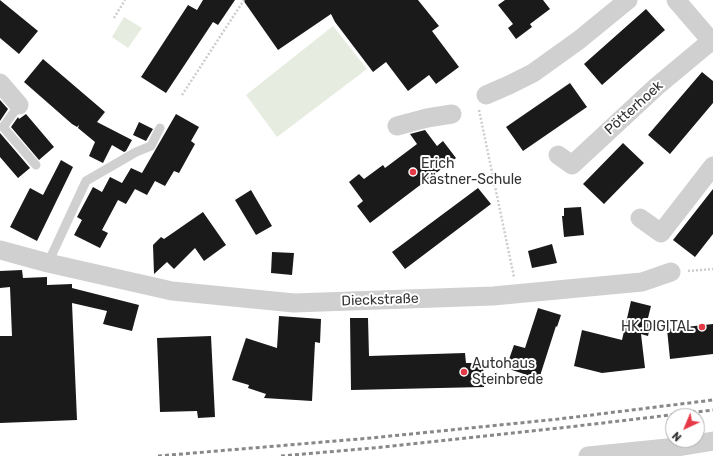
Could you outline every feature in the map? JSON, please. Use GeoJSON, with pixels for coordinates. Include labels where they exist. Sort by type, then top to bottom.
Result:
{"type":"FeatureCollection","features":[{"type":"Feature","properties":{"kind":"street"},"geometry":{"type":"LineString","coordinates":[[482,101],[533,72],[579,40],[628,0]]}},
{"type":"Feature","properties":{"kind":"street","name":"Pötterhoek"},"geometry":{"type":"LineString","coordinates":[[558,155],[572,165],[656,87],[709,34],[676,0]]}},
{"type":"Feature","properties":{"kind":"street"},"geometry":{"type":"LineString","coordinates":[[1,87],[19,105]]}},
{"type":"Feature","properties":{"kind":"street"},"geometry":{"type":"LineString","coordinates":[[398,126],[427,118],[452,114]]}},
{"type":"Feature","properties":{"kind":"street"},"geometry":{"type":"LineString","coordinates":[[640,218],[661,233],[713,166]]}},
{"type":"Feature","properties":{"kind":"street","name":"Dieckstraße"},"geometry":{"type":"LineString","coordinates":[[0,250],[48,263],[172,291],[294,304],[493,296],[642,282],[671,272]]}},
{"type":"Feature","properties":{"kind":"street"},"geometry":{"type":"LineString","coordinates":[[588,456],[677,447],[713,441]]}},
{"type":"Feature","properties":{"kind":"lane"},"geometry":{"type":"LineString","coordinates":[[19,105],[3,127],[36,164]]}},
{"type":"Feature","properties":{"kind":"lane"},"geometry":{"type":"LineString","coordinates":[[48,263],[86,181],[136,152],[151,146],[160,128]]}},
{"type":"Feature","properties":{"kind":"path"},"geometry":{"type":"LineString","coordinates":[[114,18],[125,0]]}},
{"type":"Feature","properties":{"kind":"path"},"geometry":{"type":"LineString","coordinates":[[182,95],[244,0]]}},
{"type":"Feature","properties":{"kind":"path"},"geometry":{"type":"LineString","coordinates":[[482,101],[517,293]]}},
{"type":"Feature","properties":{"kind":"path"},"geometry":{"type":"LineString","coordinates":[[671,272],[713,269]]}},
{"type":"Feature","properties":{"kind":"shaded area"},"geometry":{"type":"Polygon","coordinates":[[[124,17],[142,28],[128,48],[112,37],[124,17]]]}},
{"type":"Feature","properties":{"kind":"shaded area"},"geometry":{"type":"Polygon","coordinates":[[[333,26],[367,69],[277,137],[246,95],[333,26]]]}},
{"type":"Feature","properties":{"kind":"building"},"geometry":{"type":"Polygon","coordinates":[[[0,0],[38,31],[19,54],[0,38],[0,0]]]}},
{"type":"Feature","properties":{"kind":"building"},"geometry":{"type":"Polygon","coordinates":[[[203,0],[235,0],[218,25],[213,22],[166,93],[141,77],[188,5],[197,10],[203,0]]]}},
{"type":"Feature","properties":{"kind":"building"},"geometry":{"type":"Polygon","coordinates":[[[243,0],[418,0],[439,26],[432,31],[459,67],[436,84],[429,75],[408,91],[386,62],[373,72],[335,22],[331,14],[278,50],[243,0]]]}},
{"type":"Feature","properties":{"kind":"building"},"geometry":{"type":"Polygon","coordinates":[[[505,0],[543,0],[550,9],[530,24],[532,27],[516,39],[508,28],[513,24],[498,5],[505,0]]]}},
{"type":"Feature","properties":{"kind":"building"},"geometry":{"type":"Polygon","coordinates":[[[646,9],[665,30],[602,85],[584,64],[646,9]]]}},
{"type":"Feature","properties":{"kind":"building"},"geometry":{"type":"Polygon","coordinates":[[[43,59],[105,112],[97,122],[132,140],[126,151],[124,152],[112,145],[103,163],[89,156],[95,142],[78,128],[79,125],[77,127],[72,124],[24,82],[43,59]]]}},
{"type":"Feature","properties":{"kind":"building"},"geometry":{"type":"Polygon","coordinates":[[[702,72],[713,81],[713,103],[670,154],[648,135],[702,72]]]}},
{"type":"Feature","properties":{"kind":"building"},"geometry":{"type":"Polygon","coordinates":[[[570,83],[587,107],[523,151],[506,127],[570,83]]]}},
{"type":"Feature","properties":{"kind":"building"},"geometry":{"type":"Polygon","coordinates":[[[0,100],[8,109],[0,121],[0,100]]]}},
{"type":"Feature","properties":{"kind":"building"},"geometry":{"type":"Polygon","coordinates":[[[26,114],[54,147],[39,160],[11,127],[18,117],[19,119],[26,114]]]}},
{"type":"Feature","properties":{"kind":"building"},"geometry":{"type":"Polygon","coordinates":[[[176,114],[199,127],[191,141],[195,144],[179,173],[174,171],[165,186],[155,181],[147,195],[135,189],[126,204],[118,200],[102,230],[108,233],[100,248],[74,235],[82,220],[77,217],[93,187],[102,192],[110,177],[122,183],[131,168],[142,173],[176,114]]]}},
{"type":"Feature","properties":{"kind":"building"},"geometry":{"type":"Polygon","coordinates":[[[139,122],[153,129],[146,141],[133,135],[139,122]]]}},
{"type":"Feature","properties":{"kind":"building"},"geometry":{"type":"Polygon","coordinates":[[[425,130],[437,146],[443,141],[456,158],[370,223],[357,206],[363,201],[349,182],[359,174],[364,179],[383,165],[385,168],[417,144],[410,134],[425,130]]]}},
{"type":"Feature","properties":{"kind":"building"},"geometry":{"type":"Polygon","coordinates":[[[0,133],[30,168],[18,178],[0,157],[0,133]]]}},
{"type":"Feature","properties":{"kind":"building"},"geometry":{"type":"Polygon","coordinates":[[[623,143],[644,163],[604,204],[583,184],[623,143]]]}},
{"type":"Feature","properties":{"kind":"building"},"geometry":{"type":"Polygon","coordinates":[[[61,160],[73,167],[37,241],[10,227],[30,188],[43,195],[61,160]]]}},
{"type":"Feature","properties":{"kind":"building"},"geometry":{"type":"Polygon","coordinates":[[[478,188],[491,204],[405,269],[392,252],[478,188]]]}},
{"type":"Feature","properties":{"kind":"building"},"geometry":{"type":"Polygon","coordinates":[[[713,189],[713,234],[695,257],[673,240],[713,189]]]}},
{"type":"Feature","properties":{"kind":"building"},"geometry":{"type":"Polygon","coordinates":[[[251,190],[272,226],[256,235],[235,200],[251,190]]]}},
{"type":"Feature","properties":{"kind":"building"},"geometry":{"type":"Polygon","coordinates":[[[581,207],[584,235],[564,237],[562,216],[564,216],[564,208],[581,207]]]}},
{"type":"Feature","properties":{"kind":"building"},"geometry":{"type":"Polygon","coordinates":[[[203,212],[226,245],[204,261],[195,248],[174,269],[167,262],[154,274],[153,245],[161,237],[164,239],[203,212]]]}},
{"type":"Feature","properties":{"kind":"building"},"geometry":{"type":"Polygon","coordinates":[[[552,244],[557,263],[532,268],[528,251],[552,244]]]}},
{"type":"Feature","properties":{"kind":"building"},"geometry":{"type":"Polygon","coordinates":[[[272,252],[294,253],[292,275],[271,273],[272,252]]]}},
{"type":"Feature","properties":{"kind":"building"},"geometry":{"type":"Polygon","coordinates":[[[22,270],[23,278],[47,277],[47,285],[72,284],[72,288],[139,305],[132,331],[103,324],[107,311],[72,303],[77,420],[0,423],[0,336],[12,336],[10,287],[0,288],[0,271],[22,270]]]}},
{"type":"Feature","properties":{"kind":"building"},"geometry":{"type":"Polygon","coordinates":[[[631,301],[651,306],[647,322],[651,323],[648,336],[641,334],[645,368],[602,373],[574,366],[582,330],[622,340],[631,301]]]}},
{"type":"Feature","properties":{"kind":"building"},"geometry":{"type":"Polygon","coordinates":[[[538,308],[561,315],[539,379],[506,368],[514,345],[525,348],[538,308]]]}},
{"type":"Feature","properties":{"kind":"building"},"geometry":{"type":"Polygon","coordinates":[[[279,316],[321,319],[320,343],[315,342],[312,401],[264,398],[266,394],[248,388],[249,385],[232,380],[246,338],[277,348],[279,316]]]}},
{"type":"Feature","properties":{"kind":"building"},"geometry":{"type":"Polygon","coordinates":[[[350,318],[368,318],[369,356],[465,353],[466,363],[483,363],[484,387],[351,390],[350,318]]]}},
{"type":"Feature","properties":{"kind":"building","name":"HK.DIGITAL"},"geometry":{"type":"Polygon","coordinates":[[[713,324],[713,354],[670,359],[667,329],[713,324]]]}},
{"type":"Feature","properties":{"kind":"building"},"geometry":{"type":"Polygon","coordinates":[[[211,336],[215,417],[198,418],[197,411],[160,412],[157,338],[211,336]]]}},
{"type":"Feature","properties":{"kind":"railway"},"geometry":{"type":"LineString","coordinates":[[158,456],[371,438],[559,419],[713,400]]}},
{"type":"Feature","properties":{"kind":"railway"},"geometry":{"type":"LineString","coordinates":[[281,456],[373,448],[713,410]]}},
{"type":"Feature","properties":{"kind":"place","name":"Erich Kästner-Schule"},"geometry":{"type":"Point","coordinates":[413,172]}},
{"type":"Feature","properties":{"kind":"place","name":"HK.DIGITAL"},"geometry":{"type":"Point","coordinates":[702,327]}},
{"type":"Feature","properties":{"kind":"place","name":"Autohaus Steinbrede"},"geometry":{"type":"Point","coordinates":[464,372]}}]}
